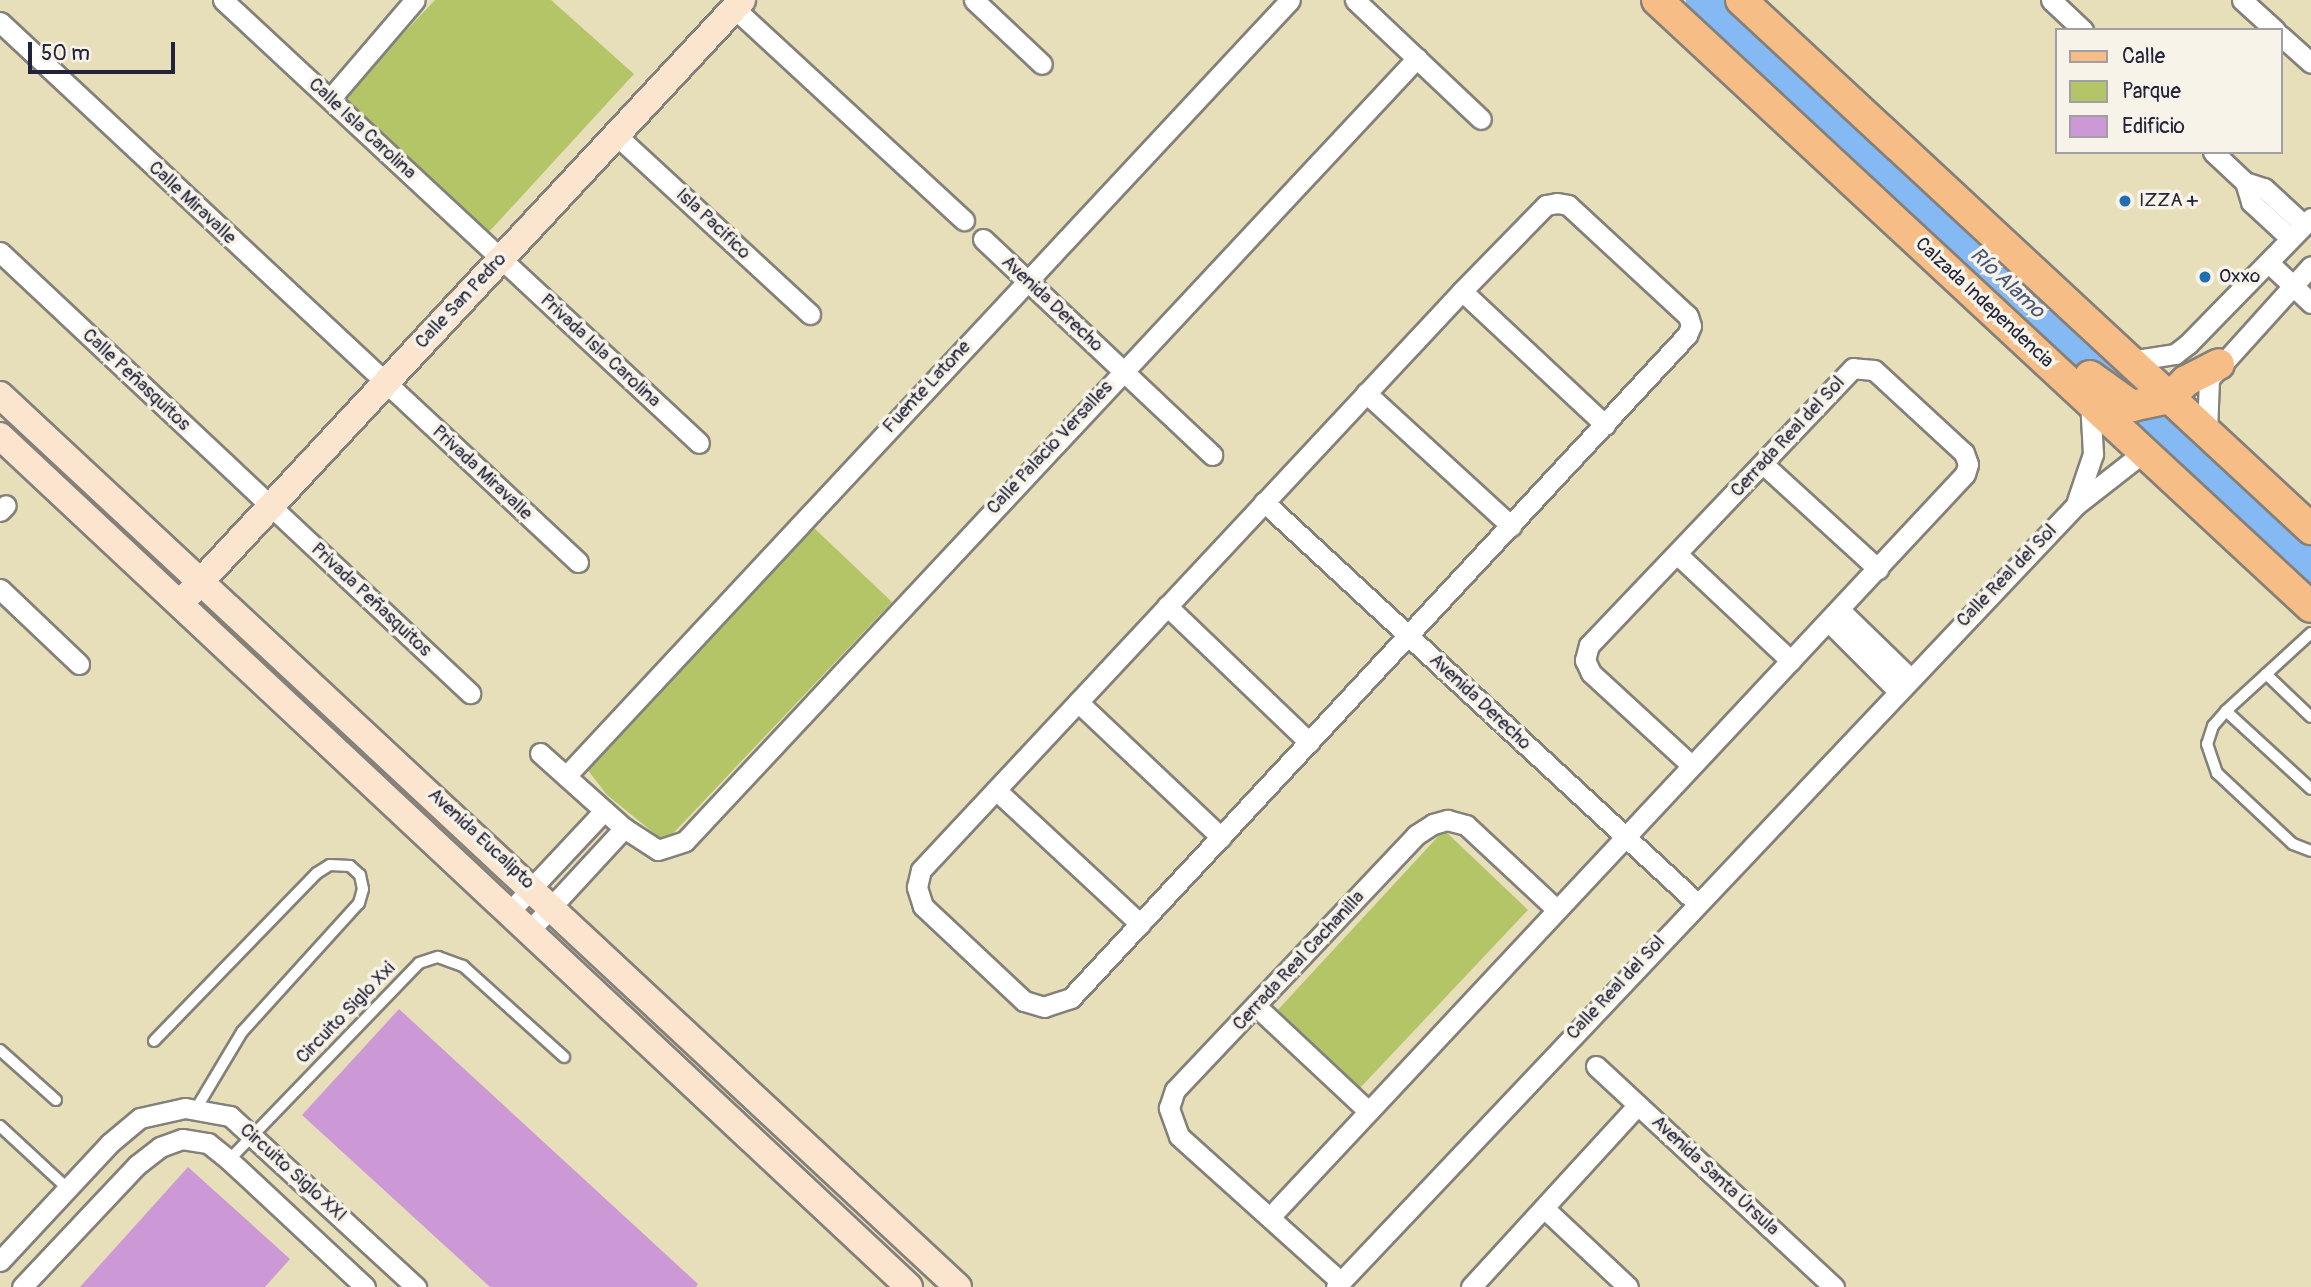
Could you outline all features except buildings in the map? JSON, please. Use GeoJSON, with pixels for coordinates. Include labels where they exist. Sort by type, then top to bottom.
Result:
{"type":"FeatureCollection","features":[{"type":"Feature","properties":{"kind":"main road","name":"Calzada Independencia"},"geometry":{"type":"LineString","coordinates":[[1657,0],[2311,607]]}},
{"type":"Feature","properties":{"kind":"main road"},"geometry":{"type":"LineString","coordinates":[[1719,0],[1793,67],[1806,74],[1819,72]]}},
{"type":"Feature","properties":{"kind":"main road"},"geometry":{"type":"LineString","coordinates":[[1741,0],[2311,529]]}},
{"type":"Feature","properties":{"kind":"main road"},"geometry":{"type":"LineString","coordinates":[[1923,246],[1962,263],[2116,398],[2132,406],[2169,398],[2186,381],[2219,364]]}},
{"type":"Feature","properties":{"kind":"street","name":"Calle Isla Carolina"},"geometry":{"type":"LineString","coordinates":[[223,0],[500,258]]}},
{"type":"Feature","properties":{"kind":"street"},"geometry":{"type":"LineString","coordinates":[[330,99],[415,0]]}},
{"type":"Feature","properties":{"kind":"street"},"geometry":{"type":"LineString","coordinates":[[974,0],[1042,64]]}},
{"type":"Feature","properties":{"kind":"street","name":"Fuente Latone"},"geometry":{"type":"LineString","coordinates":[[566,776],[1290,0]]}},
{"type":"Feature","properties":{"kind":"street"},"geometry":{"type":"LineString","coordinates":[[1355,0],[1482,118]]}},
{"type":"Feature","properties":{"kind":"street"},"geometry":{"type":"LineString","coordinates":[[2051,0],[2081,28]]}},
{"type":"Feature","properties":{"kind":"street"},"geometry":{"type":"LineString","coordinates":[[2242,0],[2273,28]]}},
{"type":"Feature","properties":{"kind":"street"},"geometry":{"type":"LineString","coordinates":[[738,4],[964,220]]}},
{"type":"Feature","properties":{"kind":"street","name":"Calle San Pedro"},"geometry":{"type":"LineString","coordinates":[[182,602],[738,4]]}},
{"type":"Feature","properties":{"kind":"street","name":"Calle Miravalle"},"geometry":{"type":"LineString","coordinates":[[0,22],[385,384]]}},
{"type":"Feature","properties":{"kind":"street"},"geometry":{"type":"LineString","coordinates":[[2283,38],[2311,63]]}},
{"type":"Feature","properties":{"kind":"street","name":"Calle Palacio Versalles"},"geometry":{"type":"LineString","coordinates":[[624,828],[658,850],[685,841],[1122,370],[1417,58]]}},
{"type":"Feature","properties":{"kind":"street","name":"Isla Pacifico"},"geometry":{"type":"LineString","coordinates":[[616,135],[810,314]]}},
{"type":"Feature","properties":{"kind":"street"},"geometry":{"type":"LineString","coordinates":[[2130,361],[2175,354],[2188,344],[2302,227],[2264,188],[2245,182],[2215,154]]}},
{"type":"Feature","properties":{"kind":"street"},"geometry":{"type":"LineString","coordinates":[[1557,202],[1568,205],[1688,316],[1691,326],[1688,335],[1605,425],[1071,998],[1044,1007],[1024,1001],[923,906],[917,887],[921,870],[1366,393],[1546,205],[1557,202]]}},
{"type":"Feature","properties":{"kind":"street","name":"Avenida Derecho"},"geometry":{"type":"LineString","coordinates":[[983,239],[1212,455]]}},
{"type":"Feature","properties":{"kind":"street","name":"Calle Peñasquitos"},"geometry":{"type":"LineString","coordinates":[[0,252],[272,507]]}},
{"type":"Feature","properties":{"kind":"street","name":"Privada Isla Carolina"},"geometry":{"type":"LineString","coordinates":[[500,258],[699,443]]}},
{"type":"Feature","properties":{"kind":"street"},"geometry":{"type":"LineString","coordinates":[[2269,263],[2311,303]]}},
{"type":"Feature","properties":{"kind":"street"},"geometry":{"type":"LineString","coordinates":[[2207,433],[2206,395],[2219,364],[2311,266]]}},
{"type":"Feature","properties":{"kind":"street"},"geometry":{"type":"LineString","coordinates":[[1462,291],[1605,425]]}},
{"type":"Feature","properties":{"kind":"street","name":"Cerrada Real del Sol"},"geometry":{"type":"LineString","coordinates":[[1623,835],[1834,616],[1965,474],[1968,464],[1964,453],[1874,370],[1853,368],[1589,645],[1585,660],[1591,673],[1689,764]]}},
{"type":"Feature","properties":{"kind":"street","name":"Privada Miravalle"},"geometry":{"type":"LineString","coordinates":[[385,384],[578,562]]}},
{"type":"Feature","properties":{"kind":"street"},"geometry":{"type":"LineString","coordinates":[[1366,393],[1511,526]]}},
{"type":"Feature","properties":{"kind":"street","name":"Avenida Eucalipto"},"geometry":{"type":"LineString","coordinates":[[0,394],[533,887],[958,1287]]}},
{"type":"Feature","properties":{"kind":"street","name":"Calle Real del Sol"},"geometry":{"type":"LineString","coordinates":[[2076,505],[2093,454],[2090,400]]}},
{"type":"Feature","properties":{"kind":"street","name":"Avenida Eucalipto"},"geometry":{"type":"LineString","coordinates":[[0,436],[511,910],[909,1287]]}},
{"type":"Feature","properties":{"kind":"street","name":"Calle Real del Sol"},"geometry":{"type":"LineString","coordinates":[[1339,1284],[1696,902],[2076,505],[2145,451]]}},
{"type":"Feature","properties":{"kind":"street"},"geometry":{"type":"LineString","coordinates":[[1762,464],[1878,569]]}},
{"type":"Feature","properties":{"kind":"street","name":"Avenida Derecho"},"geometry":{"type":"LineString","coordinates":[[1264,502],[1696,902]]}},
{"type":"Feature","properties":{"kind":"street","name":"Privada Peñasquitos"},"geometry":{"type":"LineString","coordinates":[[272,507],[470,693]]}},
{"type":"Feature","properties":{"kind":"street"},"geometry":{"type":"LineString","coordinates":[[1677,554],[1791,661]]}},
{"type":"Feature","properties":{"kind":"street"},"geometry":{"type":"LineString","coordinates":[[0,589],[79,664]]}},
{"type":"Feature","properties":{"kind":"street"},"geometry":{"type":"LineString","coordinates":[[1167,606],[1310,742]]}},
{"type":"Feature","properties":{"kind":"street"},"geometry":{"type":"LineString","coordinates":[[1834,616],[1904,685]]}},
{"type":"Feature","properties":{"kind":"street"},"geometry":{"type":"LineString","coordinates":[[1078,702],[1221,837]]}},
{"type":"Feature","properties":{"kind":"street"},"geometry":{"type":"LineString","coordinates":[[530,930],[624,828],[540,753]]}},
{"type":"Feature","properties":{"kind":"street"},"geometry":{"type":"LineString","coordinates":[[996,790],[1140,924]]}},
{"type":"Feature","properties":{"kind":"street"},"geometry":{"type":"LineString","coordinates":[[511,910],[604,811]]}},
{"type":"Feature","properties":{"kind":"street","name":"Cerrada Real Cachanilla"},"geometry":{"type":"LineString","coordinates":[[1339,1284],[1270,1217],[1179,1136],[1169,1108],[1175,1090],[1257,1007],[1416,835],[1447,820],[1466,825],[1556,909]]}},
{"type":"Feature","properties":{"kind":"street"},"geometry":{"type":"LineString","coordinates":[[1270,1217],[1623,835]]}},
{"type":"Feature","properties":{"kind":"street"},"geometry":{"type":"LineString","coordinates":[[1257,1007],[1368,1111]]}},
{"type":"Feature","properties":{"kind":"street","name":"Avenida Santa Úrsula"},"geometry":{"type":"LineString","coordinates":[[1596,1066],[1834,1287]]}},
{"type":"Feature","properties":{"kind":"street"},"geometry":{"type":"LineString","coordinates":[[1471,1287],[1638,1105]]}},
{"type":"Feature","properties":{"kind":"street","name":"Circuito Siglo XXI"},"geometry":{"type":"LineString","coordinates":[[0,1261],[68,1189],[141,1118],[196,1109],[230,1116],[416,1287]]}},
{"type":"Feature","properties":{"kind":"street","name":"Circuito Siglo XXI"},"geometry":{"type":"LineString","coordinates":[[22,1287],[160,1147],[195,1140],[208,1143],[229,1160],[365,1287]]}},
{"type":"Feature","properties":{"kind":"street"},"geometry":{"type":"LineString","coordinates":[[1544,1208],[1628,1287]]}},
{"type":"Feature","properties":{"kind":"lane"},"geometry":{"type":"LineString","coordinates":[[2311,633],[2226,710],[2213,726],[2207,744],[2210,762],[2293,844],[2311,851]]}},
{"type":"Feature","properties":{"kind":"lane"},"geometry":{"type":"LineString","coordinates":[[2266,674],[2311,716]]}},
{"type":"Feature","properties":{"kind":"lane"},"geometry":{"type":"LineString","coordinates":[[2226,710],[2311,789]]}},
{"type":"Feature","properties":{"kind":"lane"},"geometry":{"type":"LineString","coordinates":[[154,1041],[317,873],[330,865],[350,866],[360,876],[363,889],[359,904],[242,1032],[196,1109]]}},
{"type":"Feature","properties":{"kind":"lane","name":"Circuito Siglo Xxi"},"geometry":{"type":"LineString","coordinates":[[229,1160],[419,963],[438,957],[463,965],[564,1058]]}},
{"type":"Feature","properties":{"kind":"lane"},"geometry":{"type":"LineString","coordinates":[[0,1050],[56,1100]]}},
{"type":"Feature","properties":{"kind":"lane"},"geometry":{"type":"LineString","coordinates":[[0,1126],[68,1189]]}},
{"type":"Feature","properties":{"kind":"green space"},"geometry":{"type":"Polygon","coordinates":[[[435,0],[551,0],[634,74],[487,234],[343,97],[435,0]]]}},
{"type":"Feature","properties":{"kind":"green space"},"geometry":{"type":"Polygon","coordinates":[[[813,527],[892,602],[665,842],[607,795],[587,769],[813,527]]]}},
{"type":"Feature","properties":{"kind":"green space"},"geometry":{"type":"Polygon","coordinates":[[[1444,830],[1528,910],[1360,1088],[1275,1013],[1444,830]]]}},
{"type":"Feature","properties":{"kind":"waterway","name":"Río Alamo"},"geometry":{"type":"LineString","coordinates":[[1703,0],[2311,565]]}},
{"type":"Feature","properties":{"kind":"place","name":"IZZA +"},"geometry":{"type":"Point","coordinates":[2125,201]}},
{"type":"Feature","properties":{"kind":"place","name":"Oxxo"},"geometry":{"type":"Point","coordinates":[2205,277]}}]}
